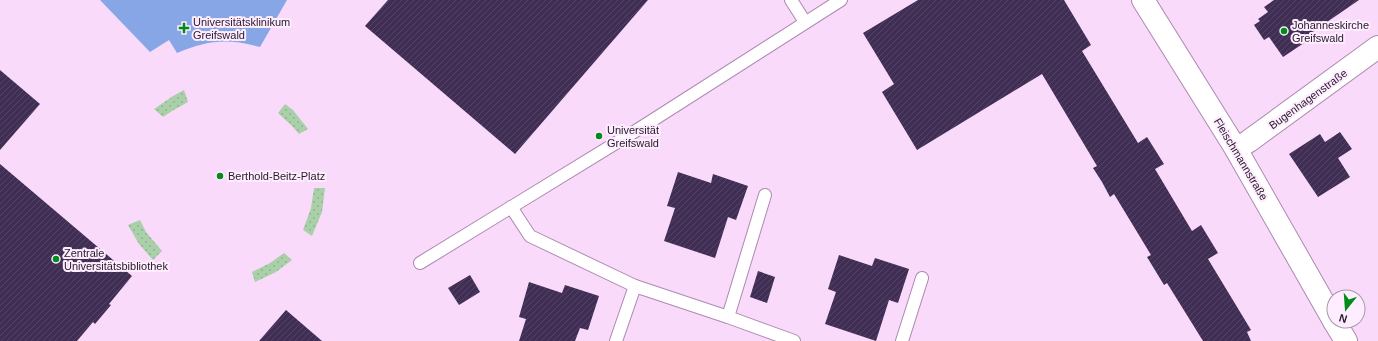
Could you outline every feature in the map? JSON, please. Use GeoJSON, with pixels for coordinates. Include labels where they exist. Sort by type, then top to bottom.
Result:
{"type":"FeatureCollection","features":[{"type":"Feature","properties":{"kind":"street","name":"Fleischmannstraße"},"geometry":{"type":"LineString","coordinates":[[1143,0],[1236,149],[1326,307]]}},
{"type":"Feature","properties":{"kind":"street","name":"Bugenhagenstraße"},"geometry":{"type":"LineString","coordinates":[[1236,149],[1378,47]]}},
{"type":"Feature","properties":{"kind":"street","name":"Fleischmannstraße"},"geometry":{"type":"LineString","coordinates":[[1339,329],[1346,341]]}},
{"type":"Feature","properties":{"kind":"lane"},"geometry":{"type":"LineString","coordinates":[[791,0],[805,22]]}},
{"type":"Feature","properties":{"kind":"lane"},"geometry":{"type":"LineString","coordinates":[[420,263],[694,95],[841,0]]}},
{"type":"Feature","properties":{"kind":"lane"},"geometry":{"type":"LineString","coordinates":[[728,317],[766,195]]}},
{"type":"Feature","properties":{"kind":"lane"},"geometry":{"type":"LineString","coordinates":[[511,207],[530,236],[635,286],[794,341]]}},
{"type":"Feature","properties":{"kind":"lane"},"geometry":{"type":"LineString","coordinates":[[902,341],[922,278]]}},
{"type":"Feature","properties":{"kind":"lane"},"geometry":{"type":"LineString","coordinates":[[616,341],[635,286]]}},
{"type":"Feature","properties":{"kind":"green space"},"geometry":{"type":"Polygon","coordinates":[[[184,90],[188,102],[163,117],[154,109],[173,96],[184,90]]]}},
{"type":"Feature","properties":{"kind":"green space"},"geometry":{"type":"Polygon","coordinates":[[[285,104],[293,110],[308,129],[299,134],[278,113],[285,104]]]}},
{"type":"Feature","properties":{"kind":"green space"},"geometry":{"type":"Polygon","coordinates":[[[314,188],[325,188],[322,212],[312,236],[303,230],[311,208],[314,188]]]}},
{"type":"Feature","properties":{"kind":"green space"},"geometry":{"type":"Polygon","coordinates":[[[140,220],[146,232],[162,251],[153,260],[139,244],[128,225],[140,220]]]}},
{"type":"Feature","properties":{"kind":"green space"},"geometry":{"type":"Polygon","coordinates":[[[284,253],[292,260],[276,272],[255,282],[252,272],[270,263],[284,253]]]}},
{"type":"Feature","properties":{"kind":"water","name":"Universitätsklinikum Greifswald"},"geometry":{"type":"Polygon","coordinates":[[[100,0],[287,0],[260,47],[237,42],[218,42],[198,45],[177,53],[169,40],[150,52],[100,0]]]}},
{"type":"Feature","properties":{"kind":"building"},"geometry":{"type":"Polygon","coordinates":[[[388,0],[648,0],[515,154],[365,26],[388,0]]]}},
{"type":"Feature","properties":{"kind":"building"},"geometry":{"type":"Polygon","coordinates":[[[918,0],[1064,0],[1091,45],[1082,51],[1138,143],[1147,137],[1164,164],[1155,169],[1192,231],[1201,225],[1218,253],[1208,259],[1251,330],[1247,332],[1251,341],[1203,341],[1167,283],[1164,285],[1147,257],[1151,255],[1114,194],[1110,197],[1093,168],[1097,166],[1042,74],[917,150],[882,92],[894,84],[863,33],[918,0]]]}},
{"type":"Feature","properties":{"kind":"building","name":"Johanneskirche Greifswald"},"geometry":{"type":"Polygon","coordinates":[[[1274,0],[1359,0],[1311,33],[1313,37],[1283,57],[1269,37],[1264,40],[1254,25],[1260,21],[1258,19],[1268,12],[1264,7],[1274,0]]]}},
{"type":"Feature","properties":{"kind":"building"},"geometry":{"type":"Polygon","coordinates":[[[0,70],[40,104],[0,150],[0,70]]]}},
{"type":"Feature","properties":{"kind":"building"},"geometry":{"type":"Polygon","coordinates":[[[1340,132],[1352,149],[1338,158],[1350,177],[1318,197],[1289,154],[1320,134],[1325,142],[1340,132]]]}},
{"type":"Feature","properties":{"kind":"building","name":"Zentrale Universitätsbibliothek"},"geometry":{"type":"Polygon","coordinates":[[[0,164],[132,276],[95,324],[93,322],[77,341],[0,341],[0,164]]]}},
{"type":"Feature","properties":{"kind":"building"},"geometry":{"type":"Polygon","coordinates":[[[678,172],[711,183],[713,174],[748,186],[736,220],[728,217],[715,258],[664,241],[675,208],[667,206],[678,172]]]}},
{"type":"Feature","properties":{"kind":"building"},"geometry":{"type":"Polygon","coordinates":[[[839,255],[872,266],[875,258],[909,269],[898,303],[889,300],[876,341],[825,324],[836,292],[828,289],[839,255]]]}},
{"type":"Feature","properties":{"kind":"building"},"geometry":{"type":"Polygon","coordinates":[[[758,271],[775,277],[767,303],[750,297],[758,271]]]}},
{"type":"Feature","properties":{"kind":"building"},"geometry":{"type":"Polygon","coordinates":[[[470,275],[480,292],[459,305],[448,288],[470,275]]]}},
{"type":"Feature","properties":{"kind":"building"},"geometry":{"type":"Polygon","coordinates":[[[529,282],[562,293],[565,285],[599,296],[588,330],[580,328],[575,341],[519,341],[526,319],[519,317],[529,282]]]}},
{"type":"Feature","properties":{"kind":"building"},"geometry":{"type":"Polygon","coordinates":[[[286,310],[322,341],[259,341],[286,310]]]}},
{"type":"Feature","properties":{"kind":"place","name":"Universitätsklinikum Greifswald"},"geometry":{"type":"Point","coordinates":[184,28]}},
{"type":"Feature","properties":{"kind":"place","name":"Johanneskirche Greifswald"},"geometry":{"type":"Point","coordinates":[1284,31]}},
{"type":"Feature","properties":{"kind":"place","name":"Universität Greifswald"},"geometry":{"type":"Point","coordinates":[599,136]}},
{"type":"Feature","properties":{"kind":"place","name":"Berthold-Beitz-Platz"},"geometry":{"type":"Point","coordinates":[220,176]}},
{"type":"Feature","properties":{"kind":"place","name":"Zentrale Universitätsbibliothek"},"geometry":{"type":"Point","coordinates":[56,259]}}]}
